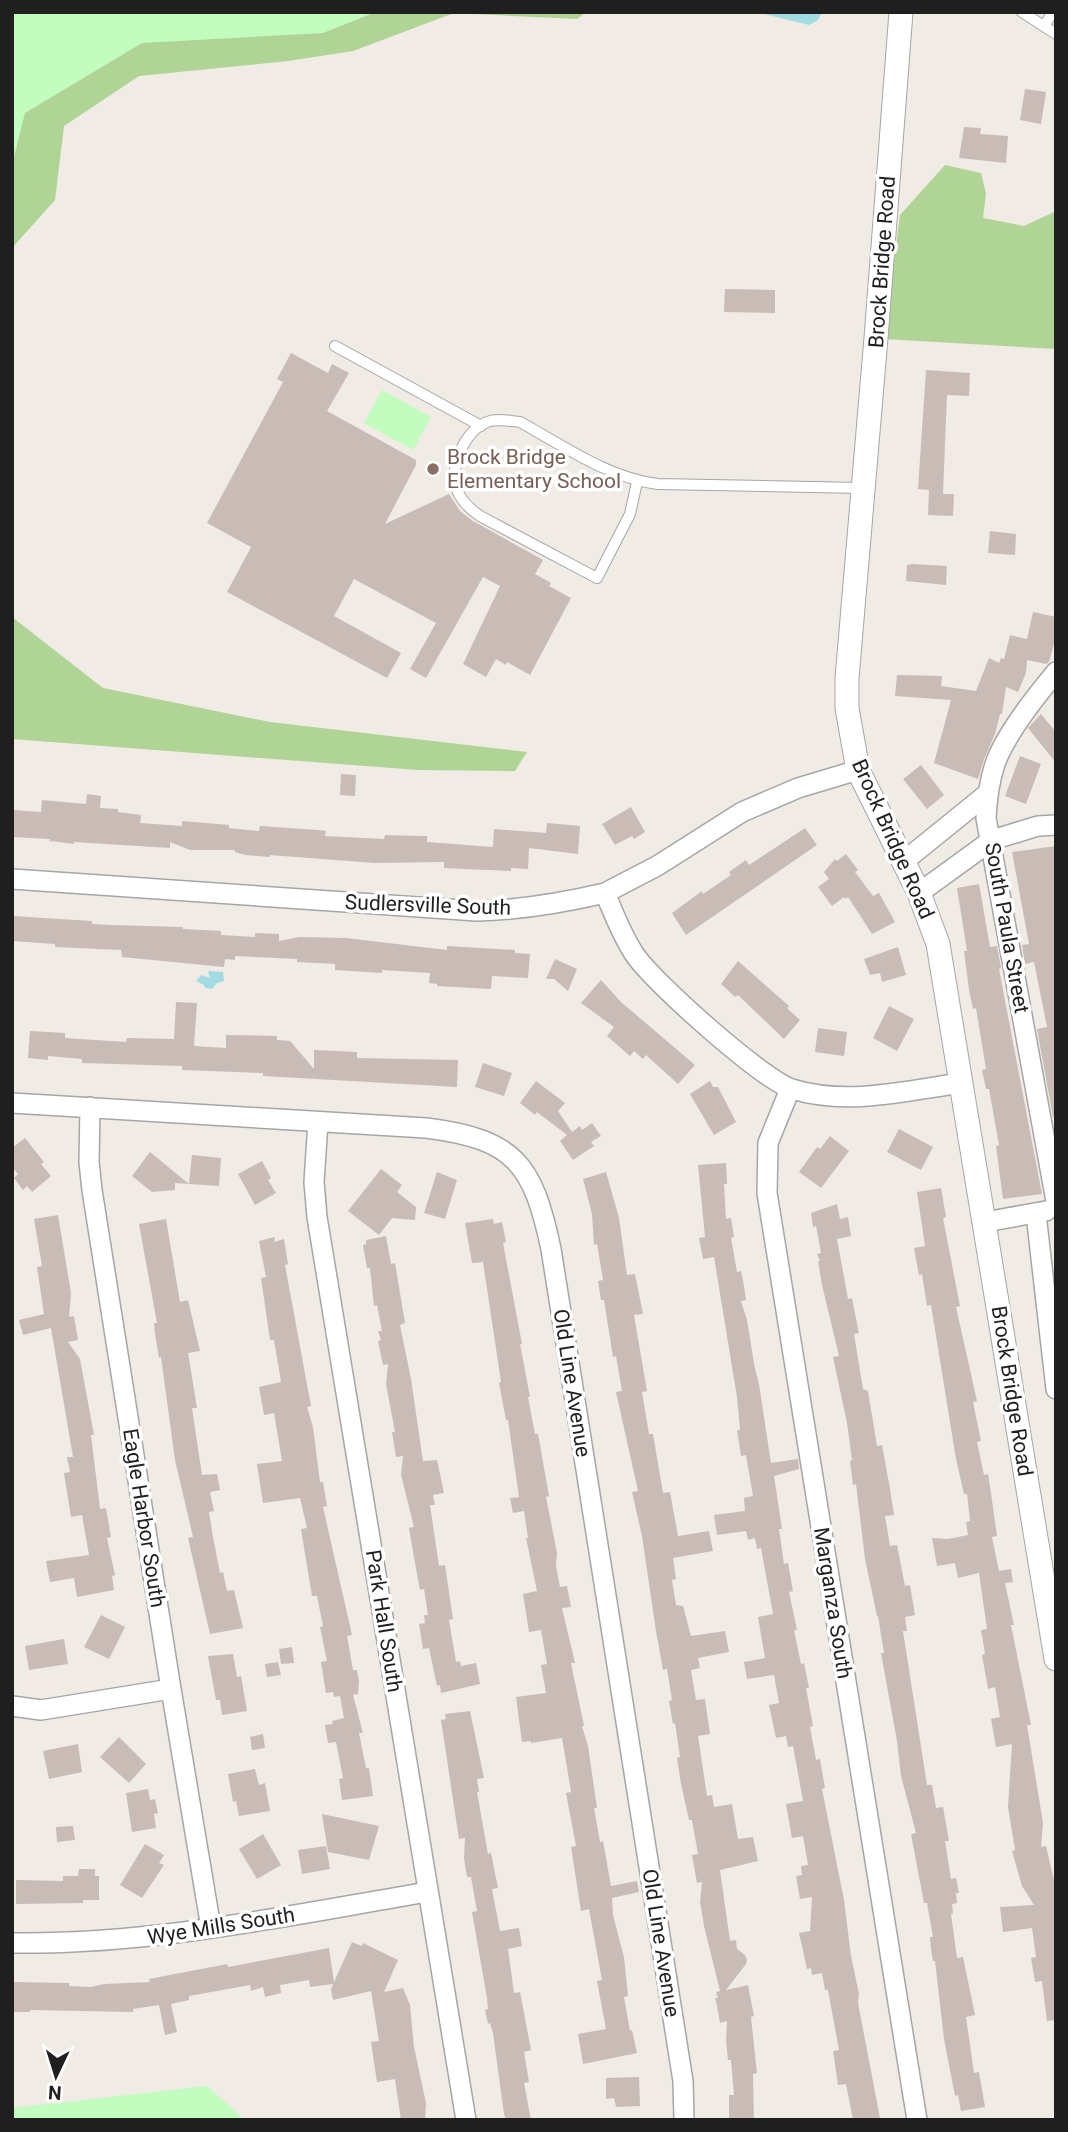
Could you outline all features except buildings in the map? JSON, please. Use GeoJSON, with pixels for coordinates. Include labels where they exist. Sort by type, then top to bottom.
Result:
{"type":"FeatureCollection","features":[{"type":"Feature","properties":{"kind":"street","name":"Brock Bridge Road"},"geometry":{"type":"LineString","coordinates":[[901,12],[846,678],[847,708],[858,770],[919,892],[938,944],[1056,1658]]}},
{"type":"Feature","properties":{"kind":"street","name":"South Paula Street"},"geometry":{"type":"LineString","coordinates":[[1056,672],[1038,693],[995,762],[987,794],[986,818],[1056,1201]]}},
{"type":"Feature","properties":{"kind":"street","name":"Sudlersville South"},"geometry":{"type":"LineString","coordinates":[[12,879],[477,911],[515,910],[561,904],[605,893],[657,866],[742,812],[798,788],[858,770]]}},
{"type":"Feature","properties":{"kind":"street"},"geometry":{"type":"LineString","coordinates":[[903,862],[987,794]]}},
{"type":"Feature","properties":{"kind":"street"},"geometry":{"type":"LineString","coordinates":[[919,892],[992,840],[1038,826],[1056,825]]}},
{"type":"Feature","properties":{"kind":"street"},"geometry":{"type":"LineString","coordinates":[[605,893],[620,930],[636,957],[659,982],[761,1072],[790,1089],[823,1095],[860,1097],[961,1083]]}},
{"type":"Feature","properties":{"kind":"street","name":"Marganza South"},"geometry":{"type":"LineString","coordinates":[[790,1089],[768,1143],[767,1193],[918,2120]]}},
{"type":"Feature","properties":{"kind":"street","name":"Old Line Avenue"},"geometry":{"type":"LineString","coordinates":[[12,1103],[461,1132],[486,1140],[510,1153],[530,1179],[542,1209],[683,2081],[684,2120]]}},
{"type":"Feature","properties":{"kind":"street","name":"Eagle Harbor South"},"geometry":{"type":"LineString","coordinates":[[90,1107],[89,1162],[92,1190],[211,1928]]}},
{"type":"Feature","properties":{"kind":"street","name":"Park Hall South"},"geometry":{"type":"LineString","coordinates":[[318,1122],[314,1182],[317,1217],[466,2120]]}},
{"type":"Feature","properties":{"kind":"street"},"geometry":{"type":"LineString","coordinates":[[985,1222],[1056,1209]]}},
{"type":"Feature","properties":{"kind":"street"},"geometry":{"type":"LineString","coordinates":[[1036,1213],[1056,1389]]}},
{"type":"Feature","properties":{"kind":"street"},"geometry":{"type":"LineString","coordinates":[[12,1706],[41,1710],[171,1689]]}},
{"type":"Feature","properties":{"kind":"street","name":"Wye Mills South"},"geometry":{"type":"LineString","coordinates":[[12,1943],[151,1938],[428,1892]]}},
{"type":"Feature","properties":{"kind":"lane"},"geometry":{"type":"LineString","coordinates":[[1022,12],[1056,34]]}},
{"type":"Feature","properties":{"kind":"lane"},"geometry":{"type":"LineString","coordinates":[[1044,26],[1054,12]]}},
{"type":"Feature","properties":{"kind":"lane"},"geometry":{"type":"LineString","coordinates":[[335,346],[481,426]]}},
{"type":"Feature","properties":{"kind":"lane"},"geometry":{"type":"LineString","coordinates":[[637,482],[630,514],[597,578],[480,516],[467,506],[455,484],[456,471],[466,441],[487,422],[502,420],[520,422],[615,474],[637,482],[863,488]]}},
{"type":"Feature","properties":{"kind":"green space"},"geometry":{"type":"Polygon","coordinates":[[[12,12],[586,12],[577,19],[454,13],[353,51],[288,61],[139,76],[64,126],[55,200],[12,248],[12,12]]]}},
{"type":"Feature","properties":{"kind":"green space"},"geometry":{"type":"Polygon","coordinates":[[[12,12],[376,12],[323,33],[142,43],[25,113],[12,165],[12,12]]]}},
{"type":"Feature","properties":{"kind":"green space"},"geometry":{"type":"Polygon","coordinates":[[[945,165],[981,173],[986,194],[983,218],[1024,226],[1056,211],[1056,349],[884,339],[900,215],[945,165]]]}},
{"type":"Feature","properties":{"kind":"green space"},"geometry":{"type":"Polygon","coordinates":[[[382,390],[431,417],[413,450],[364,423],[382,390]]]}},
{"type":"Feature","properties":{"kind":"green space"},"geometry":{"type":"Polygon","coordinates":[[[12,617],[103,688],[270,722],[527,752],[515,771],[418,770],[12,739],[12,617]]]}},
{"type":"Feature","properties":{"kind":"green space"},"geometry":{"type":"Polygon","coordinates":[[[207,2086],[245,2120],[12,2120],[12,2108],[207,2086]]]}},
{"type":"Feature","properties":{"kind":"water"},"geometry":{"type":"Polygon","coordinates":[[[756,12],[822,12],[818,20],[809,25],[756,12]]]}},
{"type":"Feature","properties":{"kind":"water"},"geometry":{"type":"Polygon","coordinates":[[[208,971],[223,972],[224,981],[217,983],[212,989],[205,988],[196,981],[201,975],[210,978],[208,971]]]}},
{"type":"Feature","properties":{"kind":"place","name":"Brock Bridge Elementary School"},"geometry":{"type":"Point","coordinates":[433,469]}}]}
